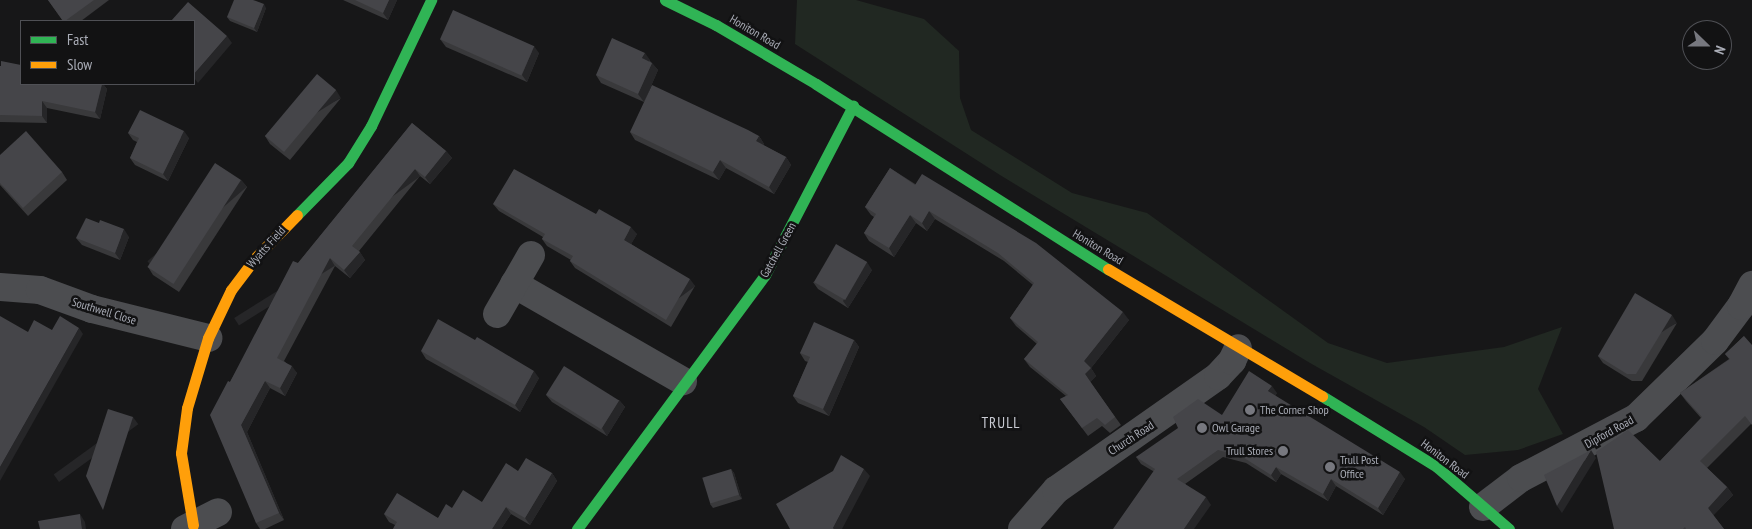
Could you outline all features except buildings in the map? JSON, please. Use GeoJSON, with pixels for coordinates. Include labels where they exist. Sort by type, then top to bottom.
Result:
{"type":"FeatureCollection","features":[{"type":"Feature","properties":{"kind":"street","name":"Wyatts Field"},"geometry":{"type":"LineString","coordinates":[[218,512],[189,527],[181,453],[187,408],[208,338],[231,290],[255,258],[348,163],[371,126],[431,0]]}},
{"type":"Feature","properties":{"kind":"street","name":"Honiton Road"},"geometry":{"type":"LineString","coordinates":[[665,0],[716,26],[853,106],[1040,228],[1238,348],[1380,429],[1437,467],[1509,529]]}},
{"type":"Feature","properties":{"kind":"street","name":"Gatchell Green"},"geometry":{"type":"LineString","coordinates":[[577,529],[683,382],[765,275],[853,106]]}},
{"type":"Feature","properties":{"kind":"street"},"geometry":{"type":"LineString","coordinates":[[496,314],[531,255]]}},
{"type":"Feature","properties":{"kind":"street"},"geometry":{"type":"LineString","coordinates":[[514,284],[683,382]]}},
{"type":"Feature","properties":{"kind":"street","name":"Dipford Road"},"geometry":{"type":"LineString","coordinates":[[1483,507],[1521,478],[1636,418],[1715,341],[1741,306],[1752,285]]}},
{"type":"Feature","properties":{"kind":"street","name":"Southwell Close"},"geometry":{"type":"LineString","coordinates":[[0,288],[40,290],[92,309],[208,338]]}},
{"type":"Feature","properties":{"kind":"street","name":"Church Road"},"geometry":{"type":"LineString","coordinates":[[1022,529],[1056,490],[1218,376],[1232,361],[1238,348]]}},
{"type":"Feature","properties":{"kind":"shaded area"},"geometry":{"type":"Polygon","coordinates":[[[797,0],[856,0],[924,19],[959,51],[960,98],[971,130],[1072,193],[1147,213],[1328,343],[1387,363],[1504,347],[1562,327],[1538,389],[1563,434],[1518,450],[1465,455],[1424,427],[1310,363],[1000,175],[795,44],[797,0]]]}},
{"type":"Feature","properties":{"kind":"traffic: fast"},"geometry":{"type":"LineString","coordinates":[[297,215],[348,163],[371,126],[431,0]]}},
{"type":"Feature","properties":{"kind":"traffic: fast"},"geometry":{"type":"LineString","coordinates":[[665,0],[716,25],[816,84],[1108,269]]}},
{"type":"Feature","properties":{"kind":"traffic: fast"},"geometry":{"type":"LineString","coordinates":[[577,529],[765,275],[853,106]]}},
{"type":"Feature","properties":{"kind":"traffic: fast"},"geometry":{"type":"LineString","coordinates":[[1322,396],[1437,467],[1509,529]]}},
{"type":"Feature","properties":{"kind":"traffic: slow"},"geometry":{"type":"LineString","coordinates":[[193,525],[181,453],[187,408],[208,338],[231,290],[255,258],[297,215]]}},
{"type":"Feature","properties":{"kind":"traffic: slow"},"geometry":{"type":"LineString","coordinates":[[1108,269],[1322,396]]}},
{"type":"Feature","properties":{"kind":"place","name":"The Corner Shop"},"geometry":{"type":"Point","coordinates":[1250,410]}},
{"type":"Feature","properties":{"kind":"place","name":"Owl Garage"},"geometry":{"type":"Point","coordinates":[1202,428]}},
{"type":"Feature","properties":{"kind":"place","name":"Trull Stores"},"geometry":{"type":"Point","coordinates":[1283,451]}},
{"type":"Feature","properties":{"kind":"place","name":"Trull Post Office"},"geometry":{"type":"Point","coordinates":[1330,467]}},
{"type":"Feature","properties":{"kind":"district","name":"TRULL"},"geometry":{"type":"Point","coordinates":[1001,423]}}]}
